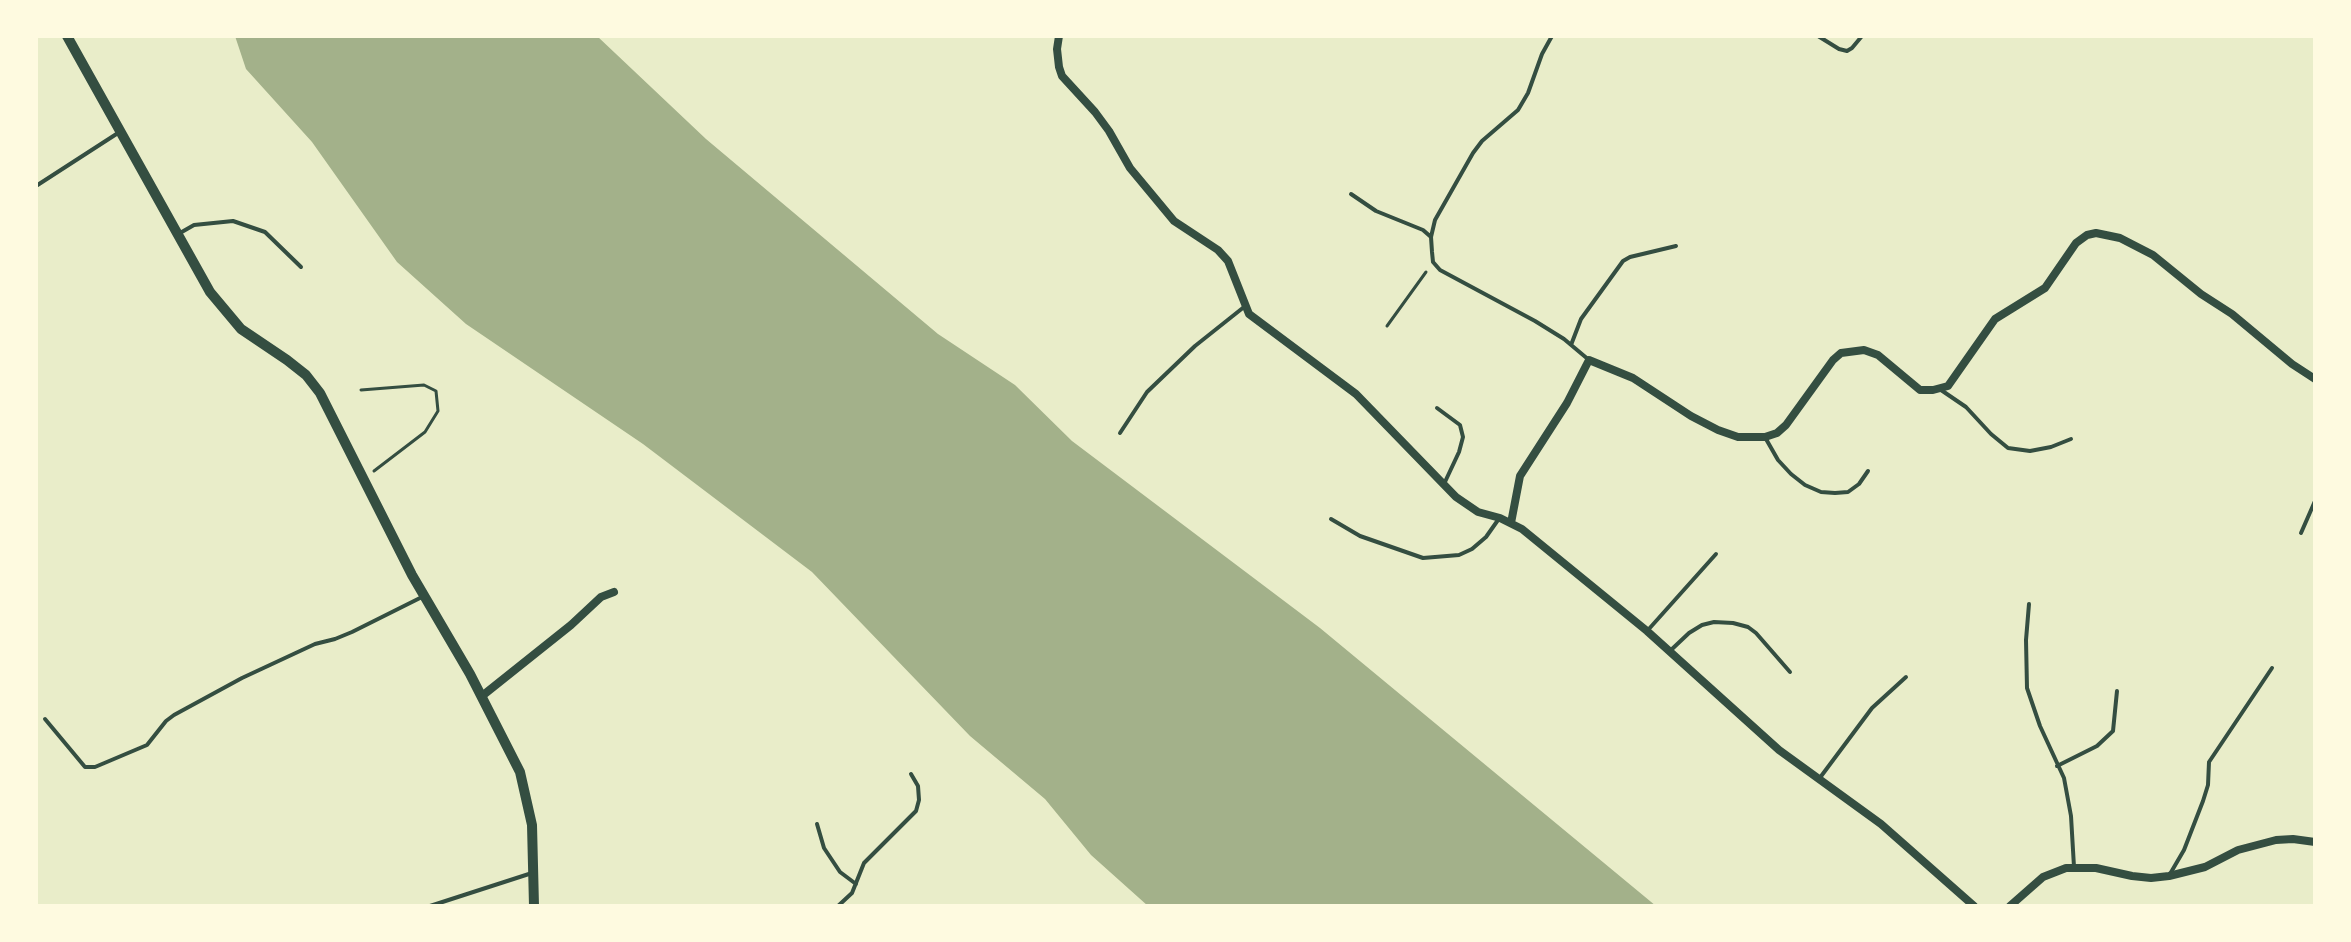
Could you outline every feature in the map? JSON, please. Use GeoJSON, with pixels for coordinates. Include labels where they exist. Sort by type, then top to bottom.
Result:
{"type":"FeatureCollection","features":[{"type":"Feature","properties":{"kind":"street"},"geometry":{"type":"LineString","coordinates":[[67,36],[210,292],[241,329],[306,375],[320,393],[424,596],[482,696],[520,772],[532,825],[534,906]]}},
{"type":"Feature","properties":{"kind":"street"},"geometry":{"type":"LineString","coordinates":[[1059,36],[1057,49],[1062,76],[1095,112],[1130,168],[1174,221],[1218,250],[1228,261],[1249,314],[1356,394],[1472,509],[1511,523],[1533,538],[1647,631],[1779,750],[1881,824],[1974,906]]}},
{"type":"Feature","properties":{"kind":"street"},"geometry":{"type":"LineString","coordinates":[[1511,523],[1520,476],[1567,403],[1589,360],[1633,378],[1718,430],[1751,439],[1765,437],[1777,433],[1786,425],[1841,353],[1864,350],[1878,355],[1920,390],[1948,386],[1995,319],[2045,288],[2076,243],[2096,233],[2120,238],[2153,255],[2315,379]]}},
{"type":"Feature","properties":{"kind":"street"},"geometry":{"type":"LineString","coordinates":[[482,696],[601,597],[614,592]]}},
{"type":"Feature","properties":{"kind":"street"},"geometry":{"type":"LineString","coordinates":[[2010,906],[2043,877],[2074,867],[2151,878],[2217,863],[2254,844],[2293,839],[2315,842]]}},
{"type":"Feature","properties":{"kind":"lane"},"geometry":{"type":"LineString","coordinates":[[1552,36],[1528,93],[1510,119],[1482,141],[1473,153],[1435,220],[1431,237],[1433,262],[1440,270],[1535,321],[1589,360]]}},
{"type":"Feature","properties":{"kind":"lane"},"geometry":{"type":"LineString","coordinates":[[1818,36],[1847,51],[1862,36]]}},
{"type":"Feature","properties":{"kind":"lane"},"geometry":{"type":"LineString","coordinates":[[36,186],[121,132]]}},
{"type":"Feature","properties":{"kind":"lane"},"geometry":{"type":"LineString","coordinates":[[1351,194],[1376,211],[1423,230],[1431,237]]}},
{"type":"Feature","properties":{"kind":"lane"},"geometry":{"type":"LineString","coordinates":[[177,234],[194,225],[233,221],[265,232],[301,267]]}},
{"type":"Feature","properties":{"kind":"lane"},"geometry":{"type":"LineString","coordinates":[[1571,345],[1581,319],[1623,261],[1676,246]]}},
{"type":"Feature","properties":{"kind":"lane"},"geometry":{"type":"LineString","coordinates":[[1120,433],[1147,392],[1195,346],[1246,306]]}},
{"type":"Feature","properties":{"kind":"lane"},"geometry":{"type":"LineString","coordinates":[[1939,389],[1966,407],[2008,448],[2030,451],[2071,439]]}},
{"type":"Feature","properties":{"kind":"lane"},"geometry":{"type":"LineString","coordinates":[[1437,408],[1460,425],[1463,437],[1444,484]]}},
{"type":"Feature","properties":{"kind":"lane"},"geometry":{"type":"LineString","coordinates":[[1765,437],[1778,460],[1791,474],[1821,492],[1848,492],[1859,484],[1868,471]]}},
{"type":"Feature","properties":{"kind":"lane"},"geometry":{"type":"LineString","coordinates":[[2301,533],[2315,501]]}},
{"type":"Feature","properties":{"kind":"lane"},"geometry":{"type":"LineString","coordinates":[[1331,519],[1360,536],[1399,551],[1423,558],[1441,558],[1472,549],[1500,518]]}},
{"type":"Feature","properties":{"kind":"lane"},"geometry":{"type":"LineString","coordinates":[[1647,631],[1716,554]]}},
{"type":"Feature","properties":{"kind":"lane"},"geometry":{"type":"LineString","coordinates":[[45,719],[85,767],[95,767],[147,745],[174,715],[242,678],[315,644],[335,639],[424,596]]}},
{"type":"Feature","properties":{"kind":"lane"},"geometry":{"type":"LineString","coordinates":[[2029,604],[2027,688],[2040,726],[2064,778],[2071,816],[2074,867]]}},
{"type":"Feature","properties":{"kind":"lane"},"geometry":{"type":"LineString","coordinates":[[1670,652],[1702,625],[1733,623],[1756,633],[1790,672]]}},
{"type":"Feature","properties":{"kind":"lane"},"geometry":{"type":"LineString","coordinates":[[2169,876],[2184,850],[2203,801],[2208,785],[2209,762],[2272,668]]}},
{"type":"Feature","properties":{"kind":"lane"},"geometry":{"type":"LineString","coordinates":[[1819,779],[1872,708],[1906,677]]}},
{"type":"Feature","properties":{"kind":"lane"},"geometry":{"type":"LineString","coordinates":[[2057,766],[2097,746],[2113,731],[2117,691]]}},
{"type":"Feature","properties":{"kind":"lane"},"geometry":{"type":"LineString","coordinates":[[838,906],[852,893],[864,863],[916,811],[918,786],[911,774]]}},
{"type":"Feature","properties":{"kind":"lane"},"geometry":{"type":"LineString","coordinates":[[817,824],[824,848],[840,872],[856,884]]}},
{"type":"Feature","properties":{"kind":"lane"},"geometry":{"type":"LineString","coordinates":[[430,906],[534,872]]}},
{"type":"Feature","properties":{"kind":"path"},"geometry":{"type":"LineString","coordinates":[[1387,326],[1433,262]]}},
{"type":"Feature","properties":{"kind":"path"},"geometry":{"type":"LineString","coordinates":[[361,390],[424,385],[436,391],[438,411],[425,432],[364,478]]}},
{"type":"Feature","properties":{"kind":"shaded area"},"geometry":{"type":"Polygon","coordinates":[[[235,36],[597,36],[706,139],[938,334],[1015,385],[1072,441],[1320,628],[1656,906],[1148,906],[1091,855],[1045,799],[970,736],[812,572],[643,444],[466,324],[397,262],[312,142],[246,69],[235,36]]]}}]}
